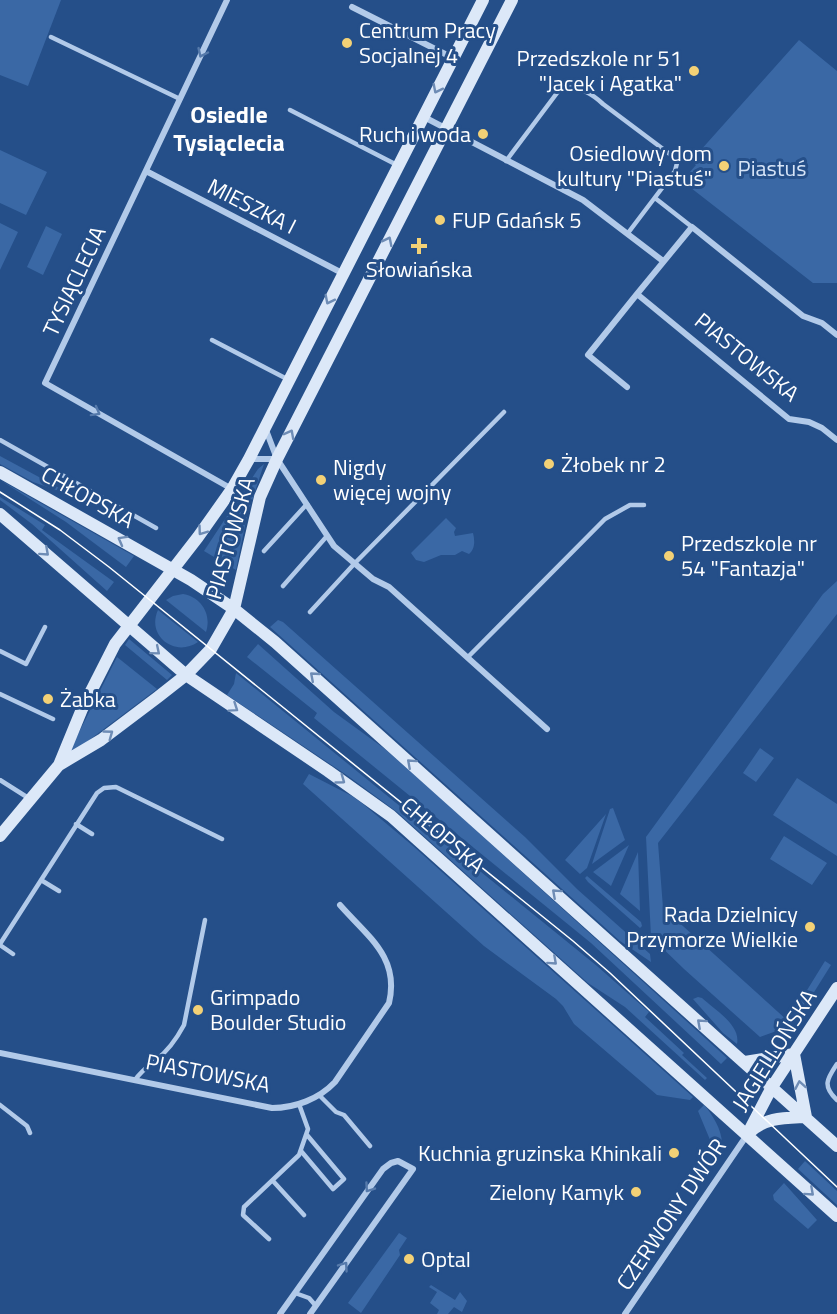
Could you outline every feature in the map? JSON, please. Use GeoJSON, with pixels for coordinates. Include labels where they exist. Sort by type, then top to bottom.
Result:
{"type":"FeatureCollection","features":[{"type":"Feature","properties":{"kind":"main road","name":"PIASTOWSKA"},"geometry":{"type":"LineString","coordinates":[[0,836],[59,765],[82,709],[115,644],[232,489],[483,0]]}},
{"type":"Feature","properties":{"kind":"main road","name":"PIASTOWSKA"},"geometry":{"type":"LineString","coordinates":[[59,765],[101,740],[186,675],[211,649],[234,609],[260,497],[277,459],[512,0]]}},
{"type":"Feature","properties":{"kind":"main road","name":"CHŁOPSKA"},"geometry":{"type":"LineString","coordinates":[[0,472],[173,569],[234,609],[275,642],[837,1146]]}},
{"type":"Feature","properties":{"kind":"main road","name":"CHŁOPSKA"},"geometry":{"type":"LineString","coordinates":[[0,514],[186,675],[391,816],[837,1215]]}},
{"type":"Feature","properties":{"kind":"main road","name":"JAGIELLOŃSKA"},"geometry":{"type":"LineString","coordinates":[[747,1135],[772,1087],[837,988]]}},
{"type":"Feature","properties":{"kind":"main road"},"geometry":{"type":"LineString","coordinates":[[745,1062],[794,1054],[806,1117],[767,1121],[756,1126],[747,1135]]}},
{"type":"Feature","properties":{"kind":"street","name":"TYSIĄCLECIA"},"geometry":{"type":"LineString","coordinates":[[227,0],[45,383],[232,489]]}},
{"type":"Feature","properties":{"kind":"street"},"geometry":{"type":"LineString","coordinates":[[352,7],[453,58]]}},
{"type":"Feature","properties":{"kind":"street"},"geometry":{"type":"LineString","coordinates":[[423,117],[583,200],[663,261]]}},
{"type":"Feature","properties":{"kind":"street","name":"MIESZKA I"},"geometry":{"type":"LineString","coordinates":[[146,171],[342,273]]}},
{"type":"Feature","properties":{"kind":"street"},"geometry":{"type":"LineString","coordinates":[[627,387],[588,355],[692,227],[803,316],[822,323],[837,335]]}},
{"type":"Feature","properties":{"kind":"street","name":"PIASTOWSKA"},"geometry":{"type":"LineString","coordinates":[[637,294],[789,419],[809,422],[822,428],[837,440]]}},
{"type":"Feature","properties":{"kind":"street","name":"PIASTOWSKA"},"geometry":{"type":"LineString","coordinates":[[249,459],[277,459],[265,428]]}},
{"type":"Feature","properties":{"kind":"street"},"geometry":{"type":"LineString","coordinates":[[277,459],[334,546],[373,579],[389,587],[547,729]]}},
{"type":"Feature","properties":{"kind":"street","name":"PIASTOWSKA"},"geometry":{"type":"LineString","coordinates":[[0,1053],[272,1108],[299,1104],[320,1095],[335,1082],[358,1050],[389,1003],[392,991],[392,973],[385,957],[340,905]]}},
{"type":"Feature","properties":{"kind":"street","name":"CZERWONY DWÓR"},"geometry":{"type":"LineString","coordinates":[[625,1314],[747,1135]]}},
{"type":"Feature","properties":{"kind":"street"},"geometry":{"type":"LineString","coordinates":[[280,1314],[383,1169],[398,1161],[413,1169],[310,1314]]}},
{"type":"Feature","properties":{"kind":"lane"},"geometry":{"type":"LineString","coordinates":[[51,37],[180,99]]}},
{"type":"Feature","properties":{"kind":"lane"},"geometry":{"type":"LineString","coordinates":[[506,161],[560,89],[570,86],[593,95],[671,155],[677,163],[675,171],[628,233]]}},
{"type":"Feature","properties":{"kind":"lane"},"geometry":{"type":"LineString","coordinates":[[290,110],[398,166]]}},
{"type":"Feature","properties":{"kind":"lane"},"geometry":{"type":"LineString","coordinates":[[655,198],[692,227]]}},
{"type":"Feature","properties":{"kind":"lane"},"geometry":{"type":"LineString","coordinates":[[212,340],[289,380]]}},
{"type":"Feature","properties":{"kind":"lane"},"geometry":{"type":"LineString","coordinates":[[310,612],[355,562],[504,412]]}},
{"type":"Feature","properties":{"kind":"lane"},"geometry":{"type":"LineString","coordinates":[[0,440],[156,528]]}},
{"type":"Feature","properties":{"kind":"lane"},"geometry":{"type":"LineString","coordinates":[[264,551],[307,504]]}},
{"type":"Feature","properties":{"kind":"lane"},"geometry":{"type":"LineString","coordinates":[[468,657],[605,519],[630,505],[644,505]]}},
{"type":"Feature","properties":{"kind":"lane"},"geometry":{"type":"LineString","coordinates":[[283,586],[327,536]]}},
{"type":"Feature","properties":{"kind":"lane"},"geometry":{"type":"LineString","coordinates":[[0,651],[26,664],[45,627]]}},
{"type":"Feature","properties":{"kind":"lane"},"geometry":{"type":"LineString","coordinates":[[0,694],[53,719]]}},
{"type":"Feature","properties":{"kind":"lane"},"geometry":{"type":"LineString","coordinates":[[0,780],[30,799]]}},
{"type":"Feature","properties":{"kind":"lane"},"geometry":{"type":"LineString","coordinates":[[14,954],[0,945],[97,793],[109,786],[222,839]]}},
{"type":"Feature","properties":{"kind":"lane"},"geometry":{"type":"LineString","coordinates":[[76,824],[92,834]]}},
{"type":"Feature","properties":{"kind":"lane"},"geometry":{"type":"LineString","coordinates":[[41,880],[59,891]]}},
{"type":"Feature","properties":{"kind":"lane"},"geometry":{"type":"LineString","coordinates":[[135,1080],[143,1068],[157,1059],[177,1038],[184,1026],[205,920]]}},
{"type":"Feature","properties":{"kind":"lane"},"geometry":{"type":"LineString","coordinates":[[837,1064],[828,1078],[827,1085],[837,1100]]}},
{"type":"Feature","properties":{"kind":"lane"},"geometry":{"type":"LineString","coordinates":[[320,1095],[336,1112],[344,1115],[370,1146]]}},
{"type":"Feature","properties":{"kind":"lane"},"geometry":{"type":"LineString","coordinates":[[269,1239],[243,1215],[244,1207],[299,1155],[308,1129],[299,1104]]}},
{"type":"Feature","properties":{"kind":"lane"},"geometry":{"type":"LineString","coordinates":[[0,1105],[27,1126],[30,1133]]}},
{"type":"Feature","properties":{"kind":"lane"},"geometry":{"type":"LineString","coordinates":[[301,1151],[333,1189],[344,1179],[307,1135]]}},
{"type":"Feature","properties":{"kind":"lane"},"geometry":{"type":"LineString","coordinates":[[273,1181],[304,1215]]}},
{"type":"Feature","properties":{"kind":"lane"},"geometry":{"type":"LineString","coordinates":[[295,1293],[309,1298],[316,1306]]}},
{"type":"Feature","properties":{"kind":"green space"},"geometry":{"type":"Polygon","coordinates":[[[0,0],[61,0],[28,86],[0,75],[0,0]]]}},
{"type":"Feature","properties":{"kind":"green space","name":"Piastuś"},"geometry":{"type":"Polygon","coordinates":[[[799,40],[837,71],[837,283],[813,283],[682,181],[696,165],[691,161],[799,40]]]}},
{"type":"Feature","properties":{"kind":"green space"},"geometry":{"type":"Polygon","coordinates":[[[0,150],[47,172],[26,215],[0,203],[0,150]]]}},
{"type":"Feature","properties":{"kind":"green space"},"geometry":{"type":"Polygon","coordinates":[[[0,223],[18,232],[0,270],[0,223]]]}},
{"type":"Feature","properties":{"kind":"green space"},"geometry":{"type":"Polygon","coordinates":[[[46,226],[62,234],[43,275],[27,267],[46,226]]]}},
{"type":"Feature","properties":{"kind":"green space"},"geometry":{"type":"Polygon","coordinates":[[[0,456],[63,490],[62,492],[33,482],[0,464],[0,456]]]}},
{"type":"Feature","properties":{"kind":"green space"},"geometry":{"type":"Polygon","coordinates":[[[264,464],[247,516],[236,570],[204,551],[258,469],[264,464]]]}},
{"type":"Feature","properties":{"kind":"green space"},"geometry":{"type":"Polygon","coordinates":[[[0,480],[134,556],[126,567],[66,522],[0,480]]]}},
{"type":"Feature","properties":{"kind":"green space"},"geometry":{"type":"Polygon","coordinates":[[[0,497],[45,525],[42,530],[114,582],[107,591],[32,524],[0,500],[0,497]]]}},
{"type":"Feature","properties":{"kind":"green space"},"geometry":{"type":"Polygon","coordinates":[[[446,518],[456,528],[455,536],[473,533],[474,545],[471,552],[469,554],[462,551],[455,555],[441,555],[424,562],[416,560],[411,553],[446,518]]]}},
{"type":"Feature","properties":{"kind":"green space"},"geometry":{"type":"Polygon","coordinates":[[[837,581],[837,614],[658,843],[663,908],[788,1021],[825,961],[831,965],[796,1021],[760,1037],[651,937],[646,837],[823,594],[837,581]]]}},
{"type":"Feature","properties":{"kind":"green space"},"geometry":{"type":"Polygon","coordinates":[[[183,594],[195,599],[204,607],[207,619],[206,632],[166,600],[183,594]]]}},
{"type":"Feature","properties":{"kind":"green space"},"geometry":{"type":"Polygon","coordinates":[[[158,610],[198,642],[180,647],[165,642],[159,636],[156,628],[155,619],[158,610]]]}},
{"type":"Feature","properties":{"kind":"green space"},"geometry":{"type":"Polygon","coordinates":[[[278,620],[525,837],[577,889],[650,954],[651,962],[620,941],[270,627],[278,620]]]}},
{"type":"Feature","properties":{"kind":"green space"},"geometry":{"type":"Polygon","coordinates":[[[129,639],[172,675],[167,680],[125,645],[129,639]]]}},
{"type":"Feature","properties":{"kind":"green space"},"geometry":{"type":"Polygon","coordinates":[[[258,644],[334,712],[385,749],[435,793],[727,1058],[721,1064],[591,943],[314,718],[317,713],[247,657],[258,644]]]}},
{"type":"Feature","properties":{"kind":"green space"},"geometry":{"type":"Polygon","coordinates":[[[117,657],[157,689],[72,753],[70,750],[117,657]]]}},
{"type":"Feature","properties":{"kind":"green space"},"geometry":{"type":"Polygon","coordinates":[[[236,673],[597,966],[649,1012],[645,1017],[707,1078],[705,1080],[625,1007],[588,983],[397,812],[348,776],[227,695],[234,684],[236,673]]]}},
{"type":"Feature","properties":{"kind":"green space"},"geometry":{"type":"Polygon","coordinates":[[[760,748],[774,758],[756,782],[743,773],[760,748]]]}},
{"type":"Feature","properties":{"kind":"green space"},"geometry":{"type":"Polygon","coordinates":[[[309,774],[352,796],[413,846],[693,1097],[690,1100],[657,1095],[574,1024],[556,999],[484,946],[303,784],[309,774]]]}},
{"type":"Feature","properties":{"kind":"green space"},"geometry":{"type":"Polygon","coordinates":[[[797,778],[837,804],[837,856],[773,815],[797,778]]]}},
{"type":"Feature","properties":{"kind":"green space"},"geometry":{"type":"Polygon","coordinates":[[[613,808],[625,840],[592,864],[610,809],[613,808]]]}},
{"type":"Feature","properties":{"kind":"green space"},"geometry":{"type":"Polygon","coordinates":[[[606,814],[587,868],[580,874],[565,860],[606,814]]]}},
{"type":"Feature","properties":{"kind":"green space"},"geometry":{"type":"Polygon","coordinates":[[[784,836],[827,863],[812,885],[770,859],[784,836]]]}},
{"type":"Feature","properties":{"kind":"green space"},"geometry":{"type":"Polygon","coordinates":[[[629,845],[611,886],[593,872],[629,845]]]}},
{"type":"Feature","properties":{"kind":"green space"},"geometry":{"type":"Polygon","coordinates":[[[638,852],[640,911],[620,894],[638,852]]]}},
{"type":"Feature","properties":{"kind":"green space"},"geometry":{"type":"Polygon","coordinates":[[[587,876],[641,922],[642,926],[640,928],[588,882],[585,878],[587,876]]]}},
{"type":"Feature","properties":{"kind":"green space"},"geometry":{"type":"Polygon","coordinates":[[[698,997],[731,1024],[735,1030],[737,1044],[723,1033],[693,999],[698,997]]]}},
{"type":"Feature","properties":{"kind":"green space"},"geometry":{"type":"Polygon","coordinates":[[[704,1105],[712,1115],[721,1134],[720,1153],[713,1147],[698,1111],[704,1105]]]}},
{"type":"Feature","properties":{"kind":"green space"},"geometry":{"type":"Polygon","coordinates":[[[805,1161],[837,1191],[837,1205],[798,1169],[805,1161]]]}},
{"type":"Feature","properties":{"kind":"green space"},"geometry":{"type":"Polygon","coordinates":[[[784,1183],[817,1220],[808,1229],[774,1200],[773,1195],[784,1183]]]}},
{"type":"Feature","properties":{"kind":"green space"},"geometry":{"type":"Polygon","coordinates":[[[399,1233],[407,1238],[399,1250],[400,1255],[361,1313],[348,1303],[399,1233]]]}},
{"type":"Feature","properties":{"kind":"green space"},"geometry":{"type":"Polygon","coordinates":[[[431,1285],[455,1300],[460,1292],[467,1301],[462,1312],[454,1307],[448,1314],[437,1314],[439,1310],[430,1303],[437,1292],[429,1287],[431,1285]]]}},
{"type":"Feature","properties":{"kind":"tram line"},"geometry":{"type":"LineString","coordinates":[[0,492],[60,530],[109,567],[573,941],[610,973],[837,1187]]}},
{"type":"Feature","properties":{"kind":"place","name":"Centrum Pracy Socjalnej 4"},"geometry":{"type":"Point","coordinates":[347,43]}},
{"type":"Feature","properties":{"kind":"place","name":"Przedszkole nr 51 \"Jacek i Agatka\""},"geometry":{"type":"Point","coordinates":[694,71]}},
{"type":"Feature","properties":{"kind":"place","name":"Ruch i woda"},"geometry":{"type":"Point","coordinates":[483,134]}},
{"type":"Feature","properties":{"kind":"place","name":"Osiedlowy dom kultury \"Piastuś\""},"geometry":{"type":"Point","coordinates":[724,166]}},
{"type":"Feature","properties":{"kind":"place","name":"FUP Gdańsk 5"},"geometry":{"type":"Point","coordinates":[440,220]}},
{"type":"Feature","properties":{"kind":"place","name":"Słowiańska"},"geometry":{"type":"Point","coordinates":[419,246]}},
{"type":"Feature","properties":{"kind":"place","name":"Żłobek nr 2"},"geometry":{"type":"Point","coordinates":[549,464]}},
{"type":"Feature","properties":{"kind":"place","name":"Nigdy więcej wojny"},"geometry":{"type":"Point","coordinates":[321,480]}},
{"type":"Feature","properties":{"kind":"place","name":"Przedszkole nr 54 \"Fantazja\""},"geometry":{"type":"Point","coordinates":[669,556]}},
{"type":"Feature","properties":{"kind":"place","name":"Żabka"},"geometry":{"type":"Point","coordinates":[48,699]}},
{"type":"Feature","properties":{"kind":"place","name":"Rada Dzielnicy Przymorze Wielkie"},"geometry":{"type":"Point","coordinates":[810,927]}},
{"type":"Feature","properties":{"kind":"place","name":"Grimpado Boulder Studio"},"geometry":{"type":"Point","coordinates":[198,1010]}},
{"type":"Feature","properties":{"kind":"place","name":"Kuchnia gruzinska Khinkali"},"geometry":{"type":"Point","coordinates":[674,1153]}},
{"type":"Feature","properties":{"kind":"place","name":"Zielony Kamyk"},"geometry":{"type":"Point","coordinates":[636,1192]}},
{"type":"Feature","properties":{"kind":"place","name":"Optal"},"geometry":{"type":"Point","coordinates":[409,1259]}},
{"type":"Feature","properties":{"kind":"district","name":"Osiedle Tysiąclecia"},"geometry":{"type":"Point","coordinates":[229,129]}}]}
